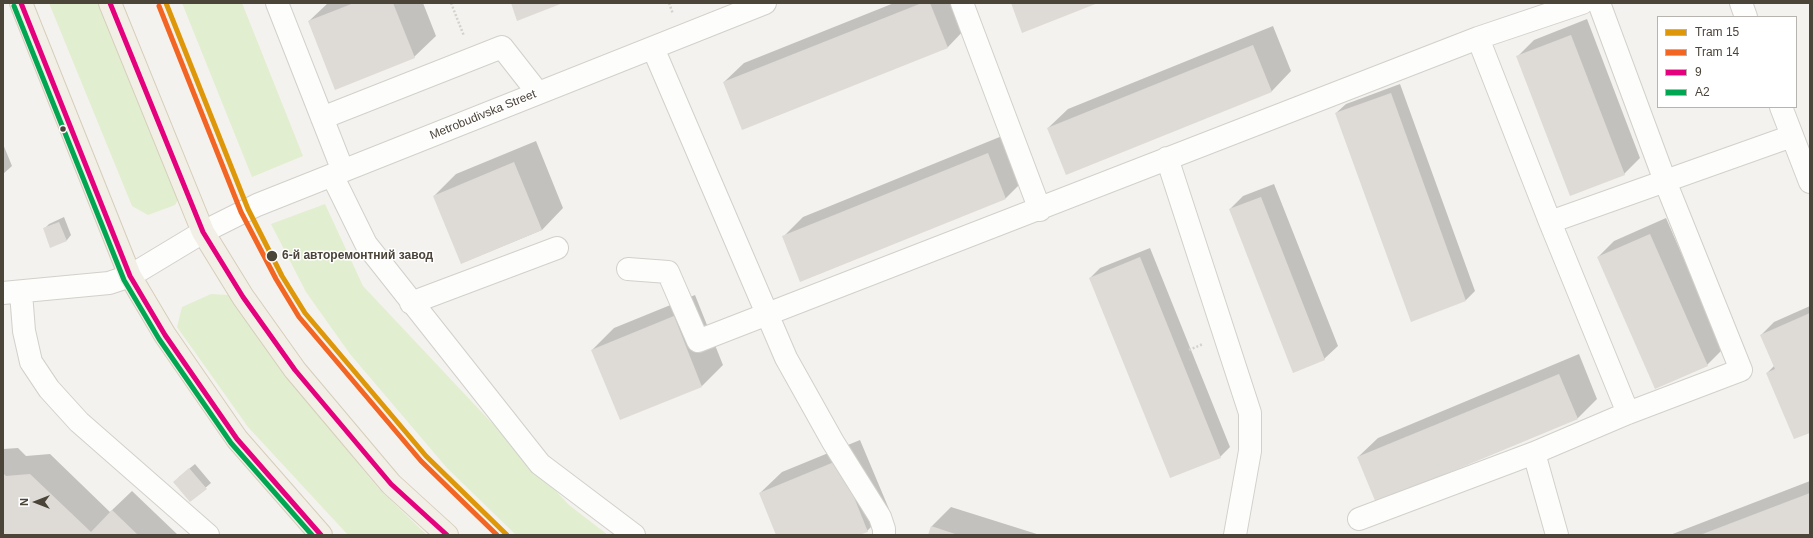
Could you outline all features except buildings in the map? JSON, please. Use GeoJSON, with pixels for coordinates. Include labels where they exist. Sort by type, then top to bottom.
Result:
{"type":"FeatureCollection","features":[{"type":"Feature","properties":{"kind":"main road"},"geometry":{"type":"LineString","coordinates":[[21,3],[130,276],[165,335],[237,439],[321,535]]}},
{"type":"Feature","properties":{"kind":"main road"},"geometry":{"type":"LineString","coordinates":[[110,3],[203,232],[243,297],[295,370],[391,484],[447,535]]}},
{"type":"Feature","properties":{"kind":"street"},"geometry":{"type":"LineString","coordinates":[[277,3],[322,118],[337,173],[366,244],[411,303],[540,464],[634,535]]}},
{"type":"Feature","properties":{"kind":"street","name":"Metrobudivska Street"},"geometry":{"type":"LineString","coordinates":[[12,293],[109,283],[130,276],[203,232],[257,205],[765,3]]}},
{"type":"Feature","properties":{"kind":"street"},"geometry":{"type":"LineString","coordinates":[[962,3],[1040,210]]}},
{"type":"Feature","properties":{"kind":"street"},"geometry":{"type":"LineString","coordinates":[[628,269],[668,272],[698,341],[1040,210],[1167,158],[1478,38],[1582,3]]}},
{"type":"Feature","properties":{"kind":"street"},"geometry":{"type":"LineString","coordinates":[[1359,519],[1534,453],[1628,413],[1741,370],[1665,181],[1599,3]]}},
{"type":"Feature","properties":{"kind":"street"},"geometry":{"type":"LineString","coordinates":[[1741,3],[1746,16]]}},
{"type":"Feature","properties":{"kind":"street"},"geometry":{"type":"LineString","coordinates":[[1478,38],[1550,222],[1628,413]]}},
{"type":"Feature","properties":{"kind":"street"},"geometry":{"type":"LineString","coordinates":[[322,118],[502,47],[538,93]]}},
{"type":"Feature","properties":{"kind":"street"},"geometry":{"type":"LineString","coordinates":[[653,48],[786,358],[833,442],[880,517],[884,529],[884,535]]}},
{"type":"Feature","properties":{"kind":"street"},"geometry":{"type":"LineString","coordinates":[[1781,108],[1810,182]]}},
{"type":"Feature","properties":{"kind":"street"},"geometry":{"type":"LineString","coordinates":[[1550,222],[1792,136]]}},
{"type":"Feature","properties":{"kind":"street"},"geometry":{"type":"LineString","coordinates":[[1167,158],[1250,413],[1250,451],[1235,535]]}},
{"type":"Feature","properties":{"kind":"street"},"geometry":{"type":"LineString","coordinates":[[411,303],[557,248]]}},
{"type":"Feature","properties":{"kind":"street"},"geometry":{"type":"LineString","coordinates":[[12,293],[24,331],[31,362],[49,389],[79,422],[208,535]]}},
{"type":"Feature","properties":{"kind":"street"},"geometry":{"type":"LineString","coordinates":[[1534,453],[1557,535]]}},
{"type":"Feature","properties":{"kind":"path"},"geometry":{"type":"LineString","coordinates":[[451,3],[473,58]]}},
{"type":"Feature","properties":{"kind":"green space"},"geometry":{"type":"Polygon","coordinates":[[[49,3],[103,3],[183,192],[175,205],[148,215],[132,206],[49,3]]]}},
{"type":"Feature","properties":{"kind":"green space"},"geometry":{"type":"Polygon","coordinates":[[[182,3],[242,3],[303,156],[252,177],[182,3]]]}},
{"type":"Feature","properties":{"kind":"green space"},"geometry":{"type":"Polygon","coordinates":[[[325,204],[363,286],[569,505],[608,535],[516,535],[447,468],[350,354],[306,292],[271,224],[325,204]]]}},
{"type":"Feature","properties":{"kind":"green space"},"geometry":{"type":"Polygon","coordinates":[[[211,294],[228,295],[287,376],[378,488],[427,535],[348,535],[248,427],[177,327],[182,307],[211,294]]]}},
{"type":"Feature","properties":{"kind":"tram line","name":"15"},"geometry":{"type":"LineString","coordinates":[[166,3],[248,209],[282,276],[305,313],[426,456],[507,535]]}},
{"type":"Feature","properties":{"kind":"tram line","name":"14"},"geometry":{"type":"LineString","coordinates":[[159,6],[241,212],[276,279],[299,317],[421,461],[497,535]]}},
{"type":"Feature","properties":{"kind":"transit line","name":"9"},"geometry":{"type":"LineString","coordinates":[[21,3],[130,276],[165,335],[237,439],[321,535]]}},
{"type":"Feature","properties":{"kind":"transit line","name":"9"},"geometry":{"type":"LineString","coordinates":[[110,3],[203,232],[243,297],[295,370],[391,484],[447,535]]}},
{"type":"Feature","properties":{"kind":"transit line","name":"А2"},"geometry":{"type":"LineString","coordinates":[[14,6],[124,280],[159,339],[231,443],[312,535]]}},
{"type":"Feature","properties":{"kind":"place","name":"6-й авторемонтний завод"},"geometry":{"type":"Point","coordinates":[272,256]}}]}
